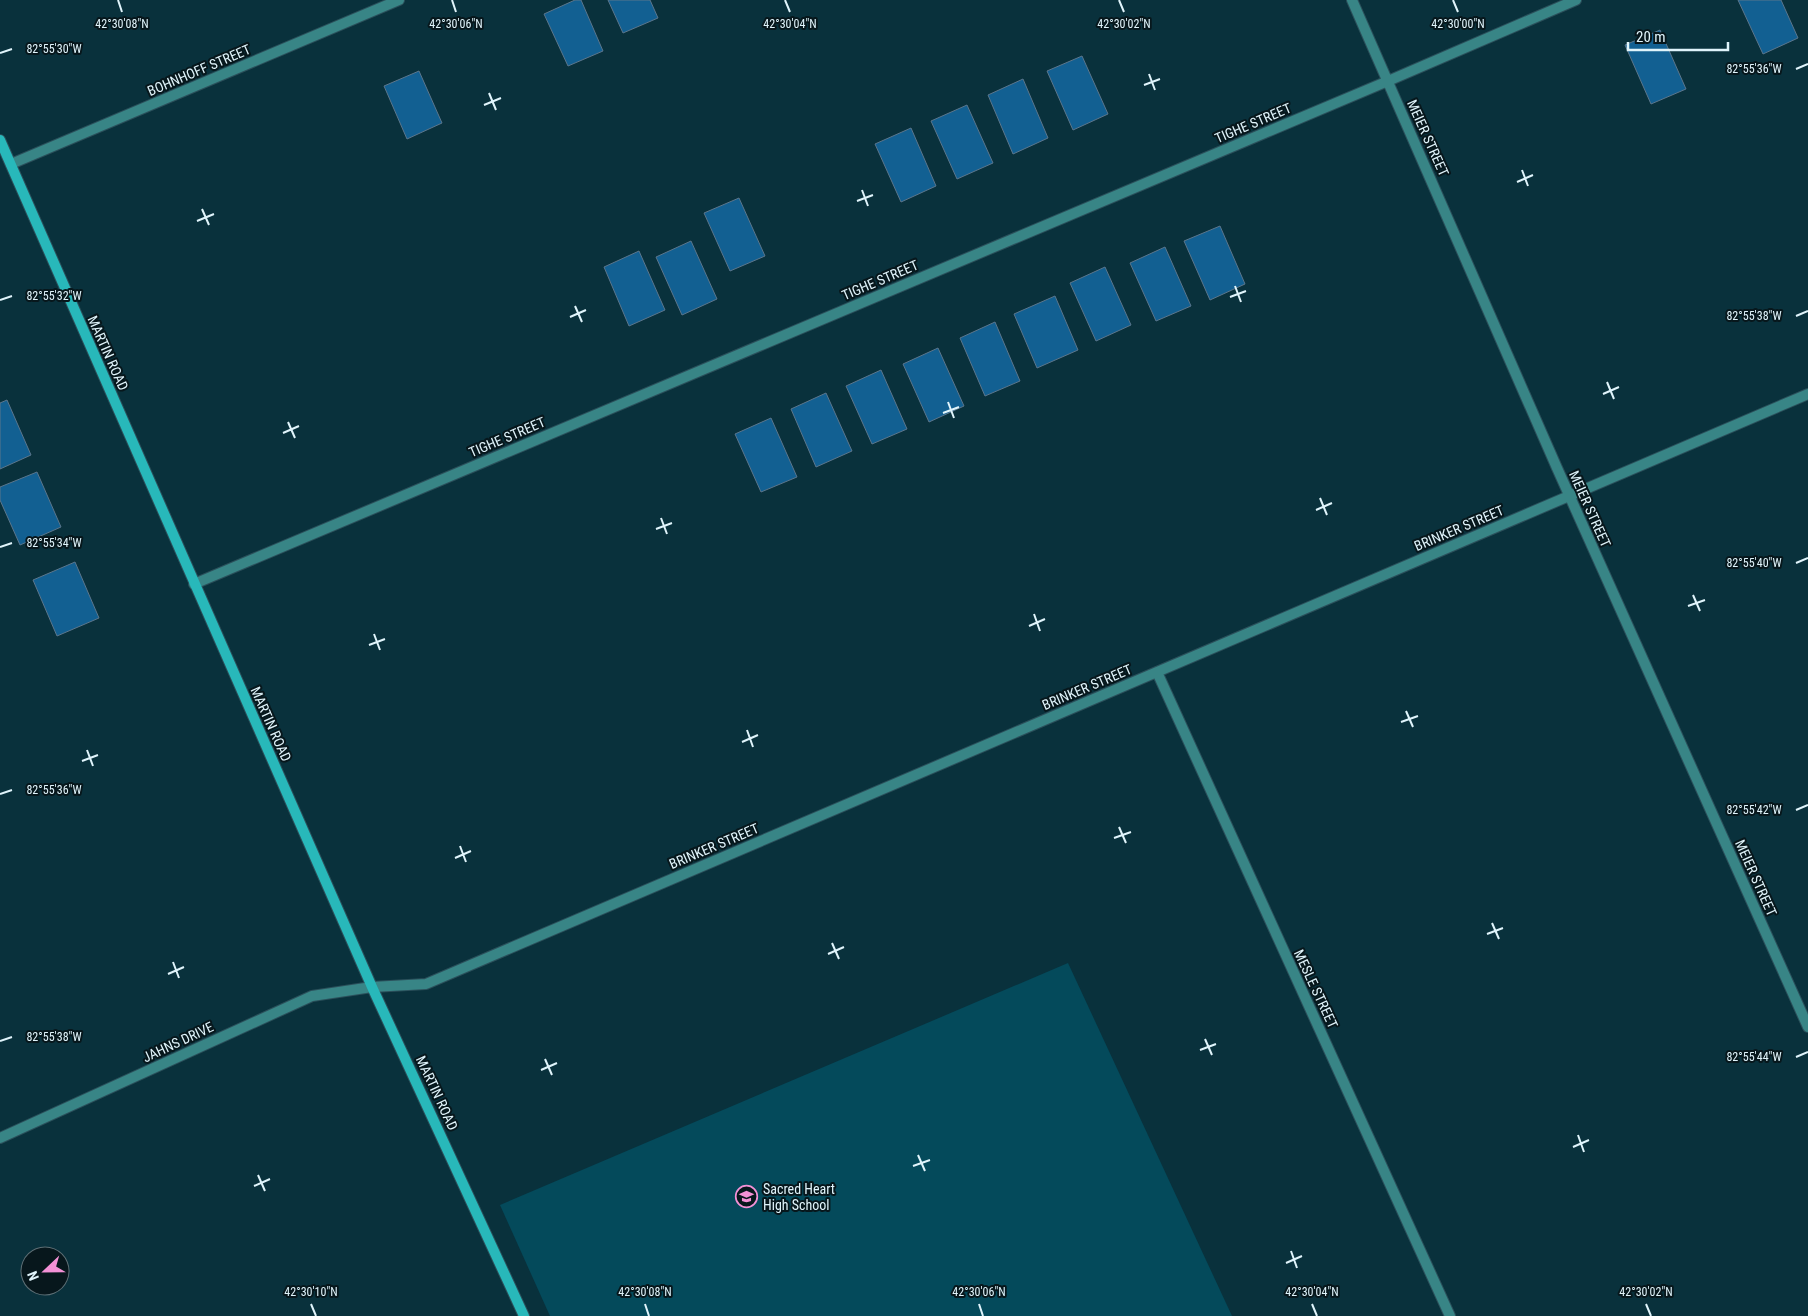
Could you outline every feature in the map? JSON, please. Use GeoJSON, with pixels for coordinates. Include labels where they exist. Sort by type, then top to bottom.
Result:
{"type":"FeatureCollection","features":[{"type":"Feature","properties":{"kind":"street","name":"BOHNHOFF STREET"},"geometry":{"type":"LineString","coordinates":[[11,164],[399,0]]}},
{"type":"Feature","properties":{"kind":"street","name":"MEIER STREET"},"geometry":{"type":"LineString","coordinates":[[1352,0],[1569,495],[1808,1026]]}},
{"type":"Feature","properties":{"kind":"street","name":"TIGHE STREET"},"geometry":{"type":"LineString","coordinates":[[194,584],[1576,0]]}},
{"type":"Feature","properties":{"kind":"street","name":"MARTIN ROAD"},"geometry":{"type":"LineString","coordinates":[[0,140],[372,987],[524,1316]]}},
{"type":"Feature","properties":{"kind":"street","name":"BRINKER STREET"},"geometry":{"type":"LineString","coordinates":[[372,987],[426,984],[1808,394]]}},
{"type":"Feature","properties":{"kind":"street","name":"MESLE STREET"},"geometry":{"type":"LineString","coordinates":[[1157,672],[1450,1316]]}},
{"type":"Feature","properties":{"kind":"street","name":"JAHNS DRIVE"},"geometry":{"type":"LineString","coordinates":[[0,1138],[312,996],[372,987]]}},
{"type":"Feature","properties":{"kind":"shaded area"},"geometry":{"type":"Polygon","coordinates":[[[1068,963],[1232,1316],[550,1316],[500,1205],[1068,963]]]}},
{"type":"Feature","properties":{"kind":"building"},"geometry":{"type":"Polygon","coordinates":[[[575,0],[581,0],[603,51],[568,66],[544,14],[575,0]]]}},
{"type":"Feature","properties":{"kind":"building"},"geometry":{"type":"Polygon","coordinates":[[[608,0],[650,0],[658,18],[623,33],[608,0]]]}},
{"type":"Feature","properties":{"kind":"building"},"geometry":{"type":"Polygon","coordinates":[[[1738,0],[1781,0],[1798,38],[1763,54],[1738,0]]]}},
{"type":"Feature","properties":{"kind":"building"},"geometry":{"type":"Polygon","coordinates":[[[1660,30],[1686,89],[1651,104],[1625,45],[1660,30]]]}},
{"type":"Feature","properties":{"kind":"building"},"geometry":{"type":"Polygon","coordinates":[[[1082,56],[1108,114],[1073,130],[1047,71],[1082,56]]]}},
{"type":"Feature","properties":{"kind":"building"},"geometry":{"type":"Polygon","coordinates":[[[419,71],[442,123],[407,139],[384,86],[419,71]]]}},
{"type":"Feature","properties":{"kind":"building"},"geometry":{"type":"Polygon","coordinates":[[[1023,79],[1048,138],[1013,154],[988,95],[1023,79]]]}},
{"type":"Feature","properties":{"kind":"building"},"geometry":{"type":"Polygon","coordinates":[[[967,105],[993,163],[957,179],[931,121],[967,105]]]}},
{"type":"Feature","properties":{"kind":"building"},"geometry":{"type":"Polygon","coordinates":[[[911,128],[936,186],[901,202],[875,144],[911,128]]]}},
{"type":"Feature","properties":{"kind":"building"},"geometry":{"type":"Polygon","coordinates":[[[739,198],[765,256],[730,271],[704,213],[739,198]]]}},
{"type":"Feature","properties":{"kind":"building"},"geometry":{"type":"Polygon","coordinates":[[[1220,226],[1245,284],[1210,300],[1184,241],[1220,226]]]}},
{"type":"Feature","properties":{"kind":"building"},"geometry":{"type":"Polygon","coordinates":[[[691,241],[717,299],[682,315],[656,257],[691,241]]]}},
{"type":"Feature","properties":{"kind":"building"},"geometry":{"type":"Polygon","coordinates":[[[1165,247],[1191,306],[1156,321],[1130,263],[1165,247]]]}},
{"type":"Feature","properties":{"kind":"building"},"geometry":{"type":"Polygon","coordinates":[[[639,251],[665,310],[629,326],[604,267],[639,251]]]}},
{"type":"Feature","properties":{"kind":"building"},"geometry":{"type":"Polygon","coordinates":[[[1105,267],[1131,325],[1096,341],[1070,283],[1105,267]]]}},
{"type":"Feature","properties":{"kind":"building"},"geometry":{"type":"Polygon","coordinates":[[[1055,296],[1078,350],[1037,368],[1014,314],[1055,296]]]}},
{"type":"Feature","properties":{"kind":"building"},"geometry":{"type":"Polygon","coordinates":[[[995,322],[1020,381],[985,396],[960,338],[995,322]]]}},
{"type":"Feature","properties":{"kind":"building"},"geometry":{"type":"Polygon","coordinates":[[[938,348],[964,406],[929,422],[903,364],[938,348]]]}},
{"type":"Feature","properties":{"kind":"building"},"geometry":{"type":"Polygon","coordinates":[[[881,370],[907,429],[872,444],[846,386],[881,370]]]}},
{"type":"Feature","properties":{"kind":"building"},"geometry":{"type":"Polygon","coordinates":[[[826,393],[852,451],[816,467],[791,409],[826,393]]]}},
{"type":"Feature","properties":{"kind":"building"},"geometry":{"type":"Polygon","coordinates":[[[7,400],[31,455],[0,469],[0,403],[7,400]]]}},
{"type":"Feature","properties":{"kind":"building"},"geometry":{"type":"Polygon","coordinates":[[[771,418],[797,477],[761,492],[735,434],[771,418]]]}},
{"type":"Feature","properties":{"kind":"building"},"geometry":{"type":"Polygon","coordinates":[[[37,472],[61,527],[20,545],[0,500],[0,487],[37,472]]]}},
{"type":"Feature","properties":{"kind":"building"},"geometry":{"type":"Polygon","coordinates":[[[75,562],[99,618],[57,636],[33,580],[75,562]]]}},
{"type":"Feature","properties":{"kind":"place","name":"Sacred Heart High School"},"geometry":{"type":"Point","coordinates":[747,1197]}}]}
